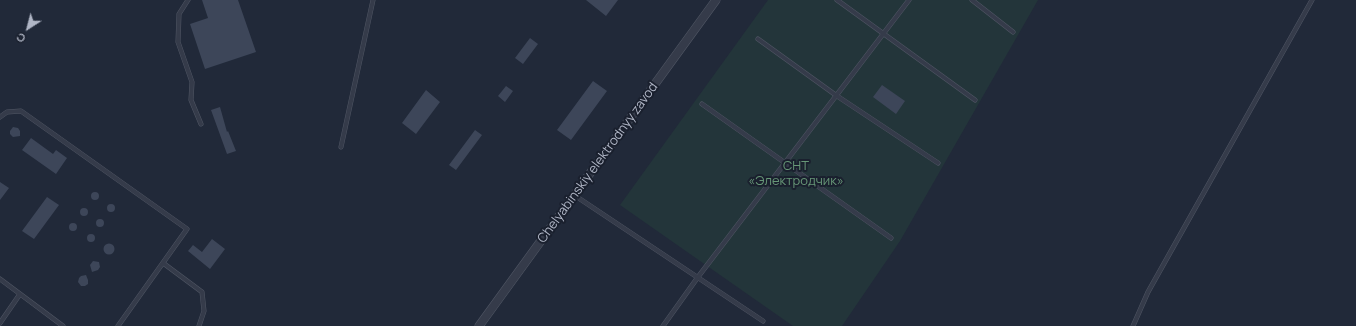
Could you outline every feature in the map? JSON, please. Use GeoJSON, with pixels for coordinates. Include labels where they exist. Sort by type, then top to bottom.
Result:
{"type":"FeatureCollection","features":[{"type":"Feature","properties":{"kind":"street","name":"Chelyabinskiy elektrodnyy zavod"},"geometry":{"type":"LineString","coordinates":[[479,326],[716,0]]}},
{"type":"Feature","properties":{"kind":"lane"},"geometry":{"type":"LineString","coordinates":[[188,0],[179,14],[178,42],[192,82],[191,100],[201,124]]}},
{"type":"Feature","properties":{"kind":"lane"},"geometry":{"type":"LineString","coordinates":[[341,147],[373,0]]}},
{"type":"Feature","properties":{"kind":"lane"},"geometry":{"type":"LineString","coordinates":[[837,0],[975,100]]}},
{"type":"Feature","properties":{"kind":"lane"},"geometry":{"type":"LineString","coordinates":[[662,326],[909,0]]}},
{"type":"Feature","properties":{"kind":"lane"},"geometry":{"type":"LineString","coordinates":[[972,0],[1013,32]]}},
{"type":"Feature","properties":{"kind":"lane"},"geometry":{"type":"LineString","coordinates":[[1133,326],[1148,292],[1312,0]]}},
{"type":"Feature","properties":{"kind":"lane"},"geometry":{"type":"LineString","coordinates":[[758,39],[837,96],[938,163]]}},
{"type":"Feature","properties":{"kind":"lane"},"geometry":{"type":"LineString","coordinates":[[702,104],[892,238]]}},
{"type":"Feature","properties":{"kind":"lane"},"geometry":{"type":"LineString","coordinates":[[0,117],[7,112],[21,111],[187,229],[118,326]]}},
{"type":"Feature","properties":{"kind":"lane"},"geometry":{"type":"LineString","coordinates":[[574,195],[763,321]]}},
{"type":"Feature","properties":{"kind":"lane"},"geometry":{"type":"LineString","coordinates":[[163,263],[202,292],[204,311],[199,326]]}},
{"type":"Feature","properties":{"kind":"lane"},"geometry":{"type":"LineString","coordinates":[[0,279],[63,326]]}},
{"type":"Feature","properties":{"kind":"lane"},"geometry":{"type":"LineString","coordinates":[[0,323],[20,294]]}},
{"type":"Feature","properties":{"kind":"green space","name":"СНТ «Электродчик»"},"geometry":{"type":"Polygon","coordinates":[[[768,0],[1038,0],[900,241],[842,326],[793,326],[620,205],[768,0]]]}},
{"type":"Feature","properties":{"kind":"building"},"geometry":{"type":"Polygon","coordinates":[[[202,0],[238,0],[256,52],[205,69],[190,24],[208,18],[202,0]]]}},
{"type":"Feature","properties":{"kind":"building"},"geometry":{"type":"Polygon","coordinates":[[[586,0],[618,0],[606,16],[586,0]]]}},
{"type":"Feature","properties":{"kind":"building"},"geometry":{"type":"Polygon","coordinates":[[[530,38],[538,44],[523,64],[515,58],[530,38]]]}},
{"type":"Feature","properties":{"kind":"building"},"geometry":{"type":"Polygon","coordinates":[[[593,81],[607,91],[571,140],[557,130],[593,81]]]}},
{"type":"Feature","properties":{"kind":"building"},"geometry":{"type":"Polygon","coordinates":[[[882,85],[905,101],[896,114],[873,97],[882,85]]]}},
{"type":"Feature","properties":{"kind":"building"},"geometry":{"type":"Polygon","coordinates":[[[506,86],[513,91],[505,102],[498,96],[506,86]]]}},
{"type":"Feature","properties":{"kind":"building"},"geometry":{"type":"Polygon","coordinates":[[[426,90],[440,102],[416,134],[402,123],[426,90]]]}},
{"type":"Feature","properties":{"kind":"building"},"geometry":{"type":"Polygon","coordinates":[[[220,107],[227,132],[228,131],[236,151],[227,154],[211,110],[220,107]]]}},
{"type":"Feature","properties":{"kind":"building"},"geometry":{"type":"Polygon","coordinates":[[[13,127],[18,128],[20,131],[20,136],[13,137],[10,134],[13,127]]]}},
{"type":"Feature","properties":{"kind":"building"},"geometry":{"type":"Polygon","coordinates":[[[475,130],[482,135],[456,170],[449,165],[475,130]]]}},
{"type":"Feature","properties":{"kind":"building"},"geometry":{"type":"Polygon","coordinates":[[[31,138],[53,154],[56,150],[67,158],[56,174],[22,150],[31,138]]]}},
{"type":"Feature","properties":{"kind":"building"},"geometry":{"type":"Polygon","coordinates":[[[0,182],[9,188],[0,200],[0,182]]]}},
{"type":"Feature","properties":{"kind":"building"},"geometry":{"type":"Polygon","coordinates":[[[93,192],[97,192],[99,196],[97,200],[93,200],[91,198],[91,194],[93,192]]]}},
{"type":"Feature","properties":{"kind":"building"},"geometry":{"type":"Polygon","coordinates":[[[47,197],[59,205],[34,239],[22,231],[47,197]]]}},
{"type":"Feature","properties":{"kind":"building"},"geometry":{"type":"Polygon","coordinates":[[[109,204],[113,204],[115,208],[113,212],[109,212],[107,210],[107,206],[109,204]]]}},
{"type":"Feature","properties":{"kind":"building"},"geometry":{"type":"Polygon","coordinates":[[[82,208],[86,208],[88,212],[86,216],[82,216],[80,214],[80,210],[82,208]]]}},
{"type":"Feature","properties":{"kind":"building"},"geometry":{"type":"Polygon","coordinates":[[[98,219],[102,219],[104,223],[102,227],[98,227],[96,225],[96,221],[98,219]]]}},
{"type":"Feature","properties":{"kind":"building"},"geometry":{"type":"Polygon","coordinates":[[[71,223],[75,223],[77,227],[75,231],[71,231],[69,229],[69,225],[71,223]]]}},
{"type":"Feature","properties":{"kind":"building"},"geometry":{"type":"Polygon","coordinates":[[[89,234],[93,234],[95,238],[93,242],[89,242],[87,240],[87,236],[89,234]]]}},
{"type":"Feature","properties":{"kind":"building"},"geometry":{"type":"Polygon","coordinates":[[[212,239],[225,249],[210,269],[188,251],[193,245],[202,252],[212,239]]]}},
{"type":"Feature","properties":{"kind":"building"},"geometry":{"type":"Polygon","coordinates":[[[107,244],[111,244],[113,245],[113,253],[107,254],[104,251],[104,247],[107,244]]]}},
{"type":"Feature","properties":{"kind":"building"},"geometry":{"type":"Polygon","coordinates":[[[93,261],[99,262],[100,267],[98,270],[92,272],[90,265],[93,261]]]}},
{"type":"Feature","properties":{"kind":"building"},"geometry":{"type":"Polygon","coordinates":[[[86,275],[88,284],[81,286],[78,282],[79,278],[86,275]]]}}]}
